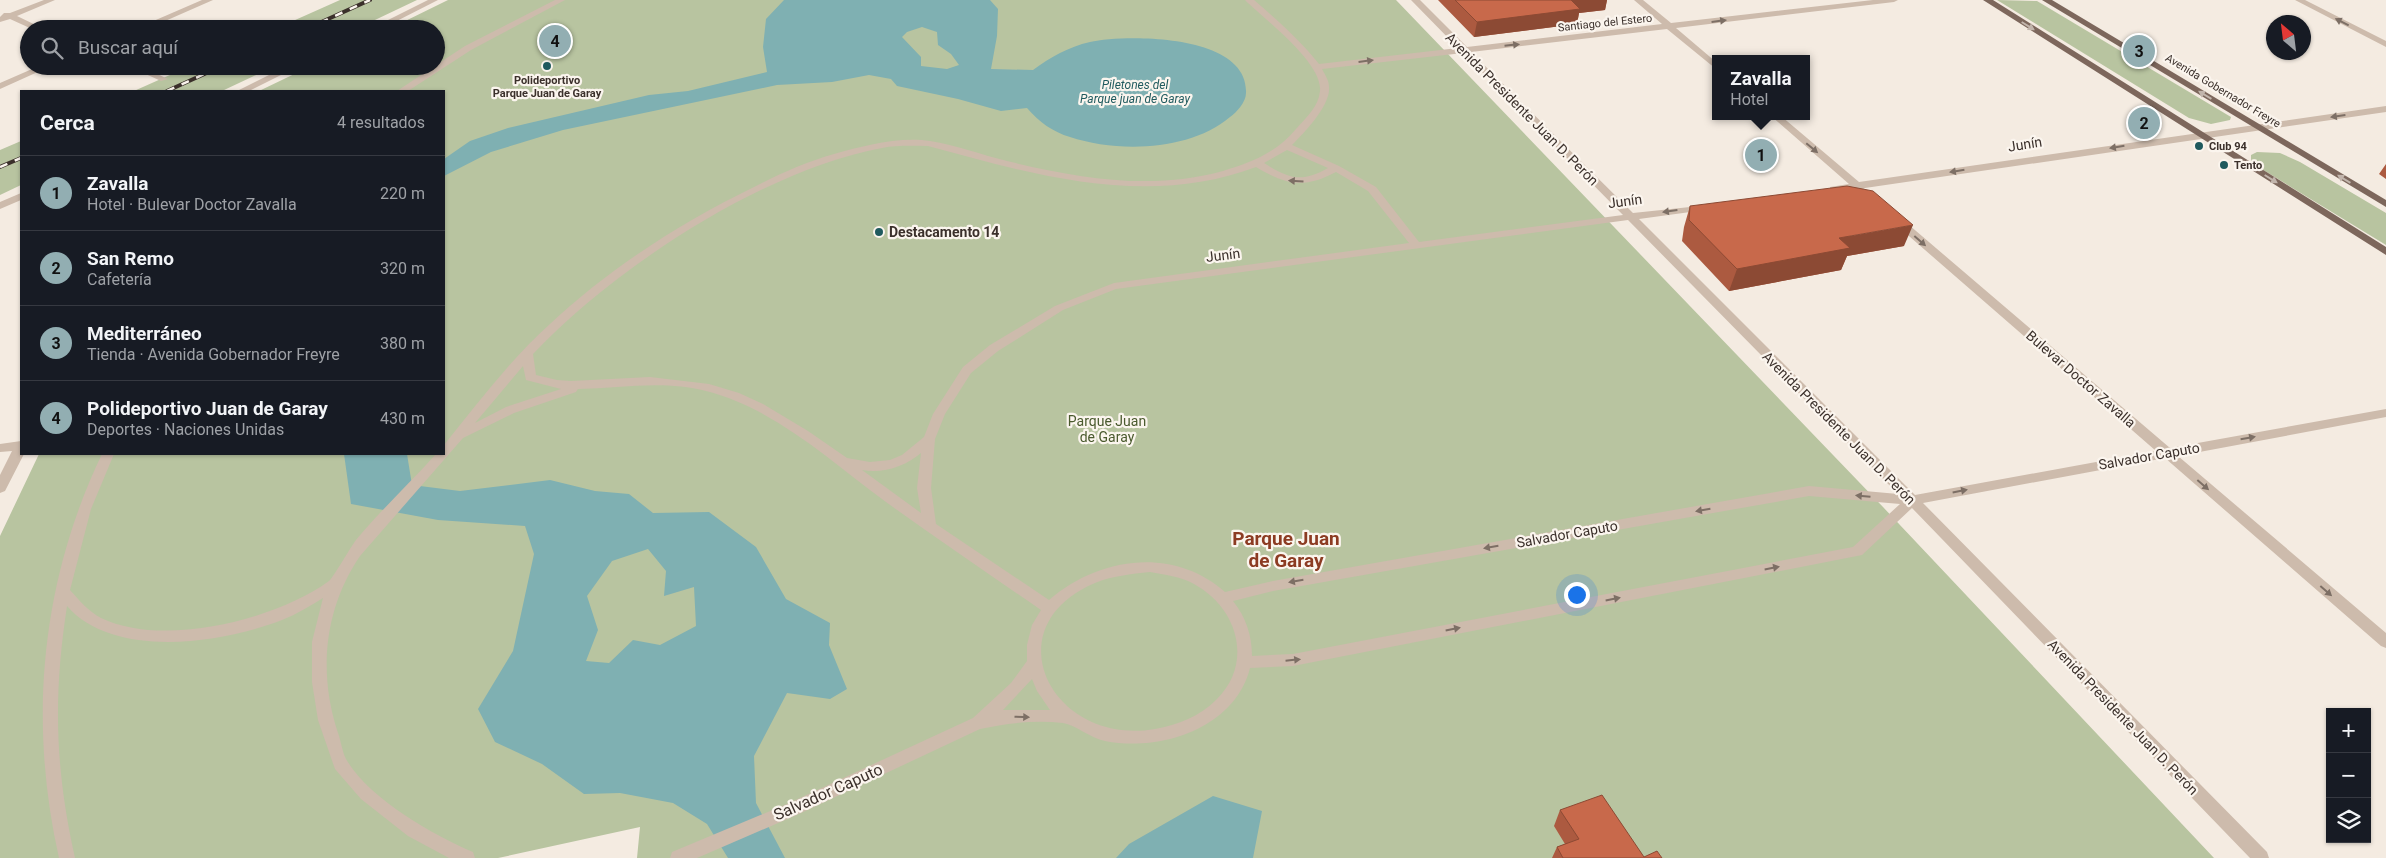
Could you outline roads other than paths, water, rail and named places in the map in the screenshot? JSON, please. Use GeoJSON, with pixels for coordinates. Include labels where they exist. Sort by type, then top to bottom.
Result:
{"type":"FeatureCollection","features":[{"type":"Feature","properties":{"kind":"main road"},"geometry":{"type":"LineString","coordinates":[[1987,0],[2386,252]]}},
{"type":"Feature","properties":{"kind":"main road","name":"Avenida Gobernador Freyre"},"geometry":{"type":"LineString","coordinates":[[2046,0],[2386,204]]}},
{"type":"Feature","properties":{"kind":"street"},"geometry":{"type":"LineString","coordinates":[[0,20],[51,0]]}},
{"type":"Feature","properties":{"kind":"street"},"geometry":{"type":"LineString","coordinates":[[161,20],[209,0]]}},
{"type":"Feature","properties":{"kind":"street"},"geometry":{"type":"LineString","coordinates":[[393,20],[434,0]]}},
{"type":"Feature","properties":{"kind":"street"},"geometry":{"type":"LineString","coordinates":[[445,63],[468,48],[561,0]]}},
{"type":"Feature","properties":{"kind":"street"},"geometry":{"type":"LineString","coordinates":[[445,451],[527,353],[553,326],[604,282],[687,227],[732,201],[797,170],[868,146],[892,142],[928,143],[1061,176],[1132,185],[1178,183],[1222,176],[1257,163],[1286,146],[1315,114],[1322,100],[1325,86],[1318,67],[1249,0]]}},
{"type":"Feature","properties":{"kind":"street","name":"Avenida Presidente Juan D. Perón"},"geometry":{"type":"LineString","coordinates":[[1414,0],[1912,500],[2261,858]]}},
{"type":"Feature","properties":{"kind":"street"},"geometry":{"type":"LineString","coordinates":[[1638,0],[1712,63]]}},
{"type":"Feature","properties":{"kind":"street","name":"Santiago del Estero"},"geometry":{"type":"LineString","coordinates":[[1318,67],[1894,0]]}},
{"type":"Feature","properties":{"kind":"street"},"geometry":{"type":"LineString","coordinates":[[2298,0],[2386,44]]}},
{"type":"Feature","properties":{"kind":"street"},"geometry":{"type":"LineString","coordinates":[[0,12],[20,20]]}},
{"type":"Feature","properties":{"kind":"street"},"geometry":{"type":"LineString","coordinates":[[0,86],[26,75]]}},
{"type":"Feature","properties":{"kind":"street"},"geometry":{"type":"LineString","coordinates":[[154,75],[164,79]]}},
{"type":"Feature","properties":{"kind":"street"},"geometry":{"type":"LineString","coordinates":[[244,90],[276,75]]}},
{"type":"Feature","properties":{"kind":"street"},"geometry":{"type":"LineString","coordinates":[[404,90],[427,75]]}},
{"type":"Feature","properties":{"kind":"street","name":"Junín"},"geometry":{"type":"LineString","coordinates":[[1827,190],[2200,134],[2386,109]]}},
{"type":"Feature","properties":{"kind":"street"},"geometry":{"type":"LineString","coordinates":[[1780,120],[1872,199]]}},
{"type":"Feature","properties":{"kind":"street"},"geometry":{"type":"LineString","coordinates":[[1286,146],[1360,181],[1380,197],[1417,247]]}},
{"type":"Feature","properties":{"kind":"street"},"geometry":{"type":"LineString","coordinates":[[1257,163],[1278,177],[1290,182],[1316,180],[1336,168]]}},
{"type":"Feature","properties":{"kind":"street"},"geometry":{"type":"LineString","coordinates":[[0,206],[20,196]]}},
{"type":"Feature","properties":{"kind":"street","name":"Junín"},"geometry":{"type":"LineString","coordinates":[[930,527],[924,488],[929,438],[938,414],[967,370],[994,348],[1059,308],[1081,298],[1114,286],[1417,247],[1718,205]]}},
{"type":"Feature","properties":{"kind":"street","name":"Bulevar Doctor Zavalla"},"geometry":{"type":"LineString","coordinates":[[1887,212],[2386,642]]}},
{"type":"Feature","properties":{"kind":"street"},"geometry":{"type":"LineString","coordinates":[[527,353],[530,377],[539,381],[570,386],[660,381],[710,388],[773,413],[930,527],[1050,608]]}},
{"type":"Feature","properties":{"kind":"street"},"geometry":{"type":"LineString","coordinates":[[456,438],[510,410],[591,384]]}},
{"type":"Feature","properties":{"kind":"street","name":"Salvador Caputo"},"geometry":{"type":"LineString","coordinates":[[1224,598],[1273,586],[1809,491],[1912,500],[2386,413]]}},
{"type":"Feature","properties":{"kind":"street","name":"Junín"},"geometry":{"type":"LineString","coordinates":[[841,462],[870,466],[892,464],[908,458],[929,438]]}},
{"type":"Feature","properties":{"kind":"street"},"geometry":{"type":"LineString","coordinates":[[0,448],[20,446]]}},
{"type":"Feature","properties":{"kind":"street"},"geometry":{"type":"LineString","coordinates":[[0,488],[20,448]]}},
{"type":"Feature","properties":{"kind":"street"},"geometry":{"type":"LineString","coordinates":[[67,858],[54,792],[49,729],[53,657],[62,592],[73,544],[83,512],[108,455]]}},
{"type":"Feature","properties":{"kind":"street"},"geometry":{"type":"LineString","coordinates":[[441,455],[357,549],[335,584],[320,635],[317,672],[325,722],[340,763],[374,802],[440,846],[467,858]]}},
{"type":"Feature","properties":{"kind":"street"},"geometry":{"type":"LineString","coordinates":[[1245,662],[1294,660],[1857,551],[1912,500]]}},
{"type":"Feature","properties":{"kind":"street"},"geometry":{"type":"LineString","coordinates":[[1150,567],[1186,575],[1203,582],[1224,598],[1238,617],[1245,639],[1245,662],[1236,687],[1217,709],[1191,726],[1160,736],[1126,738],[1094,731],[1067,717],[1046,696],[1036,674],[1034,663],[1033,652],[1038,629],[1050,608],[1069,590],[1093,576],[1121,568],[1150,567]]}},
{"type":"Feature","properties":{"kind":"street"},"geometry":{"type":"LineString","coordinates":[[62,592],[84,615],[97,623],[115,630],[142,634],[170,635],[240,626],[271,618],[295,608],[335,584]]}},
{"type":"Feature","properties":{"kind":"street","name":"Salvador Caputo"},"geometry":{"type":"LineString","coordinates":[[977,723],[1011,695],[1023,682],[1034,663]]}},
{"type":"Feature","properties":{"kind":"street","name":"Salvador Caputo"},"geometry":{"type":"LineString","coordinates":[[678,858],[793,809],[977,723],[1007,716],[1067,717]]}},
{"type":"Feature","properties":{"kind":"water","name":"Piletones del Parque juan de Garay"},"geometry":{"type":"Polygon","coordinates":[[[784,0],[990,0],[998,9],[997,36],[991,69],[1033,70],[1060,53],[1090,42],[1107,39],[1156,39],[1183,42],[1208,49],[1228,59],[1242,74],[1246,96],[1241,106],[1233,115],[1214,128],[1195,137],[1153,146],[1131,147],[1089,142],[1064,135],[1036,118],[1027,108],[1001,111],[958,99],[897,86],[891,79],[869,75],[832,82],[777,85],[563,130],[491,152],[445,175],[445,158],[470,141],[508,128],[649,95],[688,91],[767,72],[763,47],[766,19],[784,0]],[[922,27],[907,32],[902,37],[921,57],[921,66],[947,69],[959,65],[951,54],[938,45],[937,32],[922,27]]]}},
{"type":"Feature","properties":{"kind":"water"},"geometry":{"type":"Polygon","coordinates":[[[344,455],[407,455],[412,485],[460,491],[550,480],[595,491],[629,494],[653,513],[709,512],[756,547],[786,599],[830,623],[829,645],[847,689],[830,699],[787,693],[754,756],[756,803],[785,858],[728,858],[707,824],[673,803],[620,793],[584,794],[542,764],[495,742],[478,709],[513,651],[534,554],[525,526],[438,520],[351,504],[344,455]],[[648,549],[612,561],[587,596],[598,630],[586,661],[609,663],[633,640],[660,645],[696,626],[694,587],[664,596],[666,571],[648,549]]]}},
{"type":"Feature","properties":{"kind":"water"},"geometry":{"type":"Polygon","coordinates":[[[1213,796],[1262,811],[1253,858],[1116,858],[1129,844],[1213,796]]]}},
{"type":"Feature","properties":{"kind":"railway"},"geometry":{"type":"LineString","coordinates":[[326,20],[370,0]]}},
{"type":"Feature","properties":{"kind":"railway"},"geometry":{"type":"LineString","coordinates":[[169,90],[202,75]]}},
{"type":"Feature","properties":{"kind":"railway"},"geometry":{"type":"LineString","coordinates":[[0,167],[20,158]]}},
{"type":"Feature","properties":{"kind":"place","name":"Polideportivo Juan de Garay"},"geometry":{"type":"Point","coordinates":[555,41]}},
{"type":"Feature","properties":{"kind":"place","name":"Mediterráneo"},"geometry":{"type":"Point","coordinates":[2139,51]}},
{"type":"Feature","properties":{"kind":"place","name":"Polideportivo Parque Juan de Garay"},"geometry":{"type":"Point","coordinates":[547,66]}},
{"type":"Feature","properties":{"kind":"place","name":"San Remo"},"geometry":{"type":"Point","coordinates":[2144,123]}},
{"type":"Feature","properties":{"kind":"place","name":"Club 94"},"geometry":{"type":"Point","coordinates":[2199,146]}},
{"type":"Feature","properties":{"kind":"place","name":"Zavalla"},"geometry":{"type":"Point","coordinates":[1761,155]}},
{"type":"Feature","properties":{"kind":"place","name":"Tento"},"geometry":{"type":"Point","coordinates":[2224,165]}},
{"type":"Feature","properties":{"kind":"place","name":"Destacamento 14"},"geometry":{"type":"Point","coordinates":[879,232]}},
{"type":"Feature","properties":{"kind":"district","name":"Parque Juan de Garay"},"geometry":{"type":"Point","coordinates":[1286,549]}}]}
